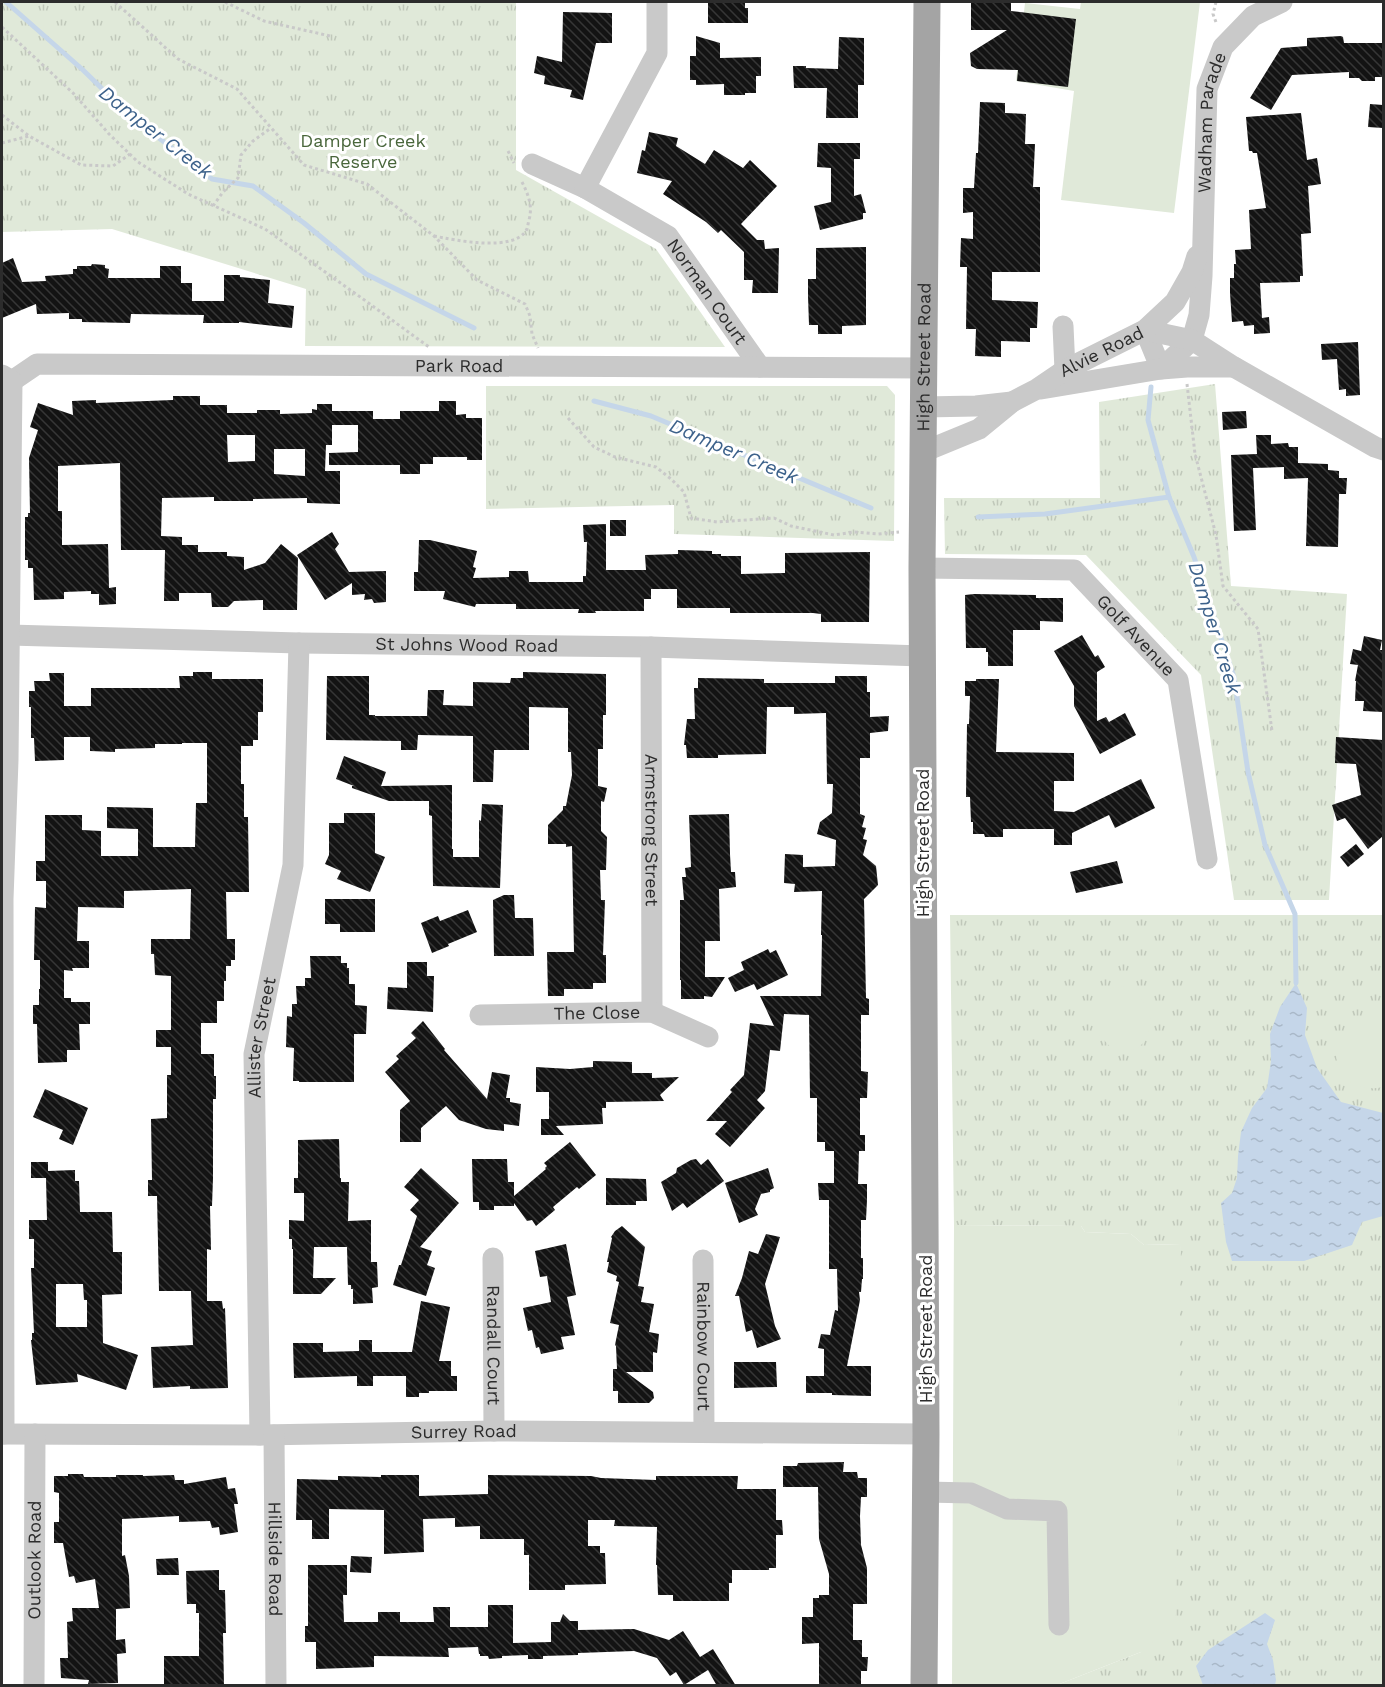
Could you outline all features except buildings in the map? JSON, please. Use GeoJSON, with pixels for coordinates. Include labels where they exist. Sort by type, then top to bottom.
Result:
{"type":"FeatureCollection","features":[{"type":"Feature","properties":{"kind":"main road","name":"High Street Road"},"geometry":{"type":"LineString","coordinates":[[924,1686],[926,1434],[922,568],[927,2]]}},
{"type":"Feature","properties":{"kind":"street"},"geometry":{"type":"LineString","coordinates":[[585,188],[657,53],[657,2]]}},
{"type":"Feature","properties":{"kind":"street","name":"Wadham Parade"},"geometry":{"type":"LineString","coordinates":[[1192,340],[1199,315],[1207,89],[1224,47],[1253,16],[1282,2]]}},
{"type":"Feature","properties":{"kind":"street","name":"Norman Court"},"geometry":{"type":"LineString","coordinates":[[523,171],[585,188],[668,236],[760,367]]}},
{"type":"Feature","properties":{"kind":"street","name":"Wadham Parade"},"geometry":{"type":"LineString","coordinates":[[1145,330],[1175,303],[1192,272],[1203,238]]}},
{"type":"Feature","properties":{"kind":"street"},"geometry":{"type":"LineString","coordinates":[[1063,326],[1065,370]]}},
{"type":"Feature","properties":{"kind":"street"},"geometry":{"type":"LineString","coordinates":[[1145,330],[1161,369],[1192,340]]}},
{"type":"Feature","properties":{"kind":"street","name":"Alvie Road"},"geometry":{"type":"LineString","coordinates":[[923,452],[979,429],[1012,402],[1065,370],[1145,330],[1192,340],[1234,367],[1383,450]]}},
{"type":"Feature","properties":{"kind":"street","name":"Park Road"},"geometry":{"type":"LineString","coordinates":[[7,378],[37,364],[924,368]]}},
{"type":"Feature","properties":{"kind":"street","name":"Alvie Road"},"geometry":{"type":"LineString","coordinates":[[1037,389],[1161,369],[1234,367]]}},
{"type":"Feature","properties":{"kind":"street"},"geometry":{"type":"LineString","coordinates":[[3,1434],[3,899],[9,635],[7,378]]}},
{"type":"Feature","properties":{"kind":"street","name":"Alvie Road"},"geometry":{"type":"LineString","coordinates":[[924,406],[976,406],[1012,402]]}},
{"type":"Feature","properties":{"kind":"street","name":"Golf Avenue"},"geometry":{"type":"LineString","coordinates":[[922,568],[1074,570],[1178,680],[1207,859]]}},
{"type":"Feature","properties":{"kind":"street","name":"St Johns Wood Road"},"geometry":{"type":"LineString","coordinates":[[9,635],[299,643],[651,647],[922,656]]}},
{"type":"Feature","properties":{"kind":"street","name":"Allister Street"},"geometry":{"type":"LineString","coordinates":[[267,1435],[254,1054],[293,866],[299,643]]}},
{"type":"Feature","properties":{"kind":"street","name":"Armstrong Street"},"geometry":{"type":"LineString","coordinates":[[651,647],[652,1012]]}},
{"type":"Feature","properties":{"kind":"street","name":"The Close"},"geometry":{"type":"LineString","coordinates":[[480,1015],[652,1012],[708,1037]]}},
{"type":"Feature","properties":{"kind":"street","name":"Randall Court"},"geometry":{"type":"LineString","coordinates":[[493,1258],[494,1431]]}},
{"type":"Feature","properties":{"kind":"street","name":"Rainbow Court"},"geometry":{"type":"LineString","coordinates":[[703,1260],[704,1432]]}},
{"type":"Feature","properties":{"kind":"street","name":"Surrey Road"},"geometry":{"type":"LineString","coordinates":[[3,1434],[267,1435],[494,1431],[926,1434]]}},
{"type":"Feature","properties":{"kind":"street","name":"Outlook Road"},"geometry":{"type":"LineString","coordinates":[[34,1686],[35,1434]]}},
{"type":"Feature","properties":{"kind":"street","name":"Hillside Road"},"geometry":{"type":"LineString","coordinates":[[267,1435],[276,1686]]}},
{"type":"Feature","properties":{"kind":"street"},"geometry":{"type":"LineString","coordinates":[[926,1492],[971,1492],[1007,1509],[1057,1511],[1059,1625]]}},
{"type":"Feature","properties":{"kind":"path"},"geometry":{"type":"LineString","coordinates":[[115,2],[178,59],[237,89],[304,165],[367,184],[434,236],[477,280],[525,304],[530,316],[532,334],[546,366]]}},
{"type":"Feature","properties":{"kind":"path"},"geometry":{"type":"LineString","coordinates":[[225,2],[264,21],[330,36]]}},
{"type":"Feature","properties":{"kind":"path"},"geometry":{"type":"LineString","coordinates":[[2,27],[73,93],[109,134],[138,162],[188,194],[265,229],[428,346],[438,365]]}},
{"type":"Feature","properties":{"kind":"path"},"geometry":{"type":"LineString","coordinates":[[2,115],[29,136],[81,165],[113,166],[130,154]]}},
{"type":"Feature","properties":{"kind":"path"},"geometry":{"type":"LineString","coordinates":[[213,206],[223,192],[238,178],[241,155],[253,141],[272,128]]}},
{"type":"Feature","properties":{"kind":"path"},"geometry":{"type":"LineString","coordinates":[[2,143],[29,136]]}},
{"type":"Feature","properties":{"kind":"path"},"geometry":{"type":"LineString","coordinates":[[434,236],[471,243],[491,243],[513,240],[526,231],[531,213],[529,196],[523,171],[508,151]]}},
{"type":"Feature","properties":{"kind":"path"},"geometry":{"type":"LineString","coordinates":[[1187,367],[1186,382],[1195,454],[1216,534],[1223,586],[1258,629],[1272,732]]}},
{"type":"Feature","properties":{"kind":"path"},"geometry":{"type":"LineString","coordinates":[[568,418],[594,447],[615,457],[656,467],[671,479],[684,492],[691,518],[717,522],[746,518],[774,518],[791,526],[834,536],[854,532],[878,534],[899,532]]}},
{"type":"Feature","properties":{"kind":"green space","name":"Damper Creek Reserve"},"geometry":{"type":"Polygon","coordinates":[[[2,2],[516,2],[516,170],[656,249],[725,347],[305,346],[306,289],[112,229],[2,232],[2,2]]]}},
{"type":"Feature","properties":{"kind":"green space"},"geometry":{"type":"Polygon","coordinates":[[[1081,2],[1200,2],[1174,213],[1061,200],[1074,91],[1016,81],[1025,3],[1080,9],[1081,2]]]}},
{"type":"Feature","properties":{"kind":"green space"},"geometry":{"type":"Polygon","coordinates":[[[1215,384],[1231,586],[1347,594],[1329,900],[1234,900],[1201,675],[1086,555],[945,554],[944,498],[1100,498],[1099,402],[1215,384]]]}},
{"type":"Feature","properties":{"kind":"green space"},"geometry":{"type":"Polygon","coordinates":[[[486,386],[887,386],[895,395],[894,541],[674,534],[674,505],[486,509],[486,386]]]}},
{"type":"Feature","properties":{"kind":"green space"},"geometry":{"type":"Polygon","coordinates":[[[950,915],[1383,915],[1383,1685],[1057,1685],[1141,1652],[1181,1244],[1144,1245],[1131,1234],[1085,1232],[1081,1226],[954,1225],[950,915]]]}},
{"type":"Feature","properties":{"kind":"green space"},"geometry":{"type":"Polygon","coordinates":[[[1130,986],[1149,1013],[1150,1026],[1144,1041],[1137,1048],[1113,1050],[1094,1029],[1094,1003],[1102,989],[1130,986]]]}},
{"type":"Feature","properties":{"kind":"green space"},"geometry":{"type":"Polygon","coordinates":[[[1381,1016],[1384,1017],[1383,1087],[1365,1088],[1349,1081],[1344,1076],[1339,1068],[1336,1050],[1342,1043],[1354,1038],[1381,1016]]]}},
{"type":"Feature","properties":{"kind":"green space"},"geometry":{"type":"Polygon","coordinates":[[[954,1225],[1081,1226],[1085,1232],[1131,1234],[1144,1245],[1181,1244],[1175,1623],[1141,1652],[1057,1685],[952,1686],[954,1225]]]}},
{"type":"Feature","properties":{"kind":"water"},"geometry":{"type":"Polygon","coordinates":[[[1296,983],[1307,1008],[1305,1035],[1317,1068],[1341,1102],[1383,1113],[1383,1216],[1362,1222],[1352,1245],[1304,1261],[1232,1261],[1226,1242],[1221,1203],[1232,1193],[1237,1178],[1241,1132],[1252,1108],[1267,1088],[1271,1061],[1270,1034],[1280,1007],[1296,983]]]}},
{"type":"Feature","properties":{"kind":"water"},"geometry":{"type":"Polygon","coordinates":[[[1265,1613],[1275,1620],[1267,1644],[1273,1660],[1275,1685],[1203,1685],[1196,1666],[1208,1650],[1265,1613]]]}},
{"type":"Feature","properties":{"kind":"waterway","name":"Damper Creek"},"geometry":{"type":"LineString","coordinates":[[6,2],[83,70],[128,114],[212,179],[253,186],[304,223],[366,274],[474,328]]}},
{"type":"Feature","properties":{"kind":"waterway"},"geometry":{"type":"LineString","coordinates":[[1151,387],[1148,420],[1169,497]]}},
{"type":"Feature","properties":{"kind":"waterway","name":"Damper Creek"},"geometry":{"type":"LineString","coordinates":[[594,401],[651,416],[871,508]]}},
{"type":"Feature","properties":{"kind":"waterway","name":"Damper Creek"},"geometry":{"type":"LineString","coordinates":[[978,517],[1045,514],[1169,497],[1194,557],[1234,677],[1248,772],[1265,845],[1295,914],[1296,983]]}}]}
